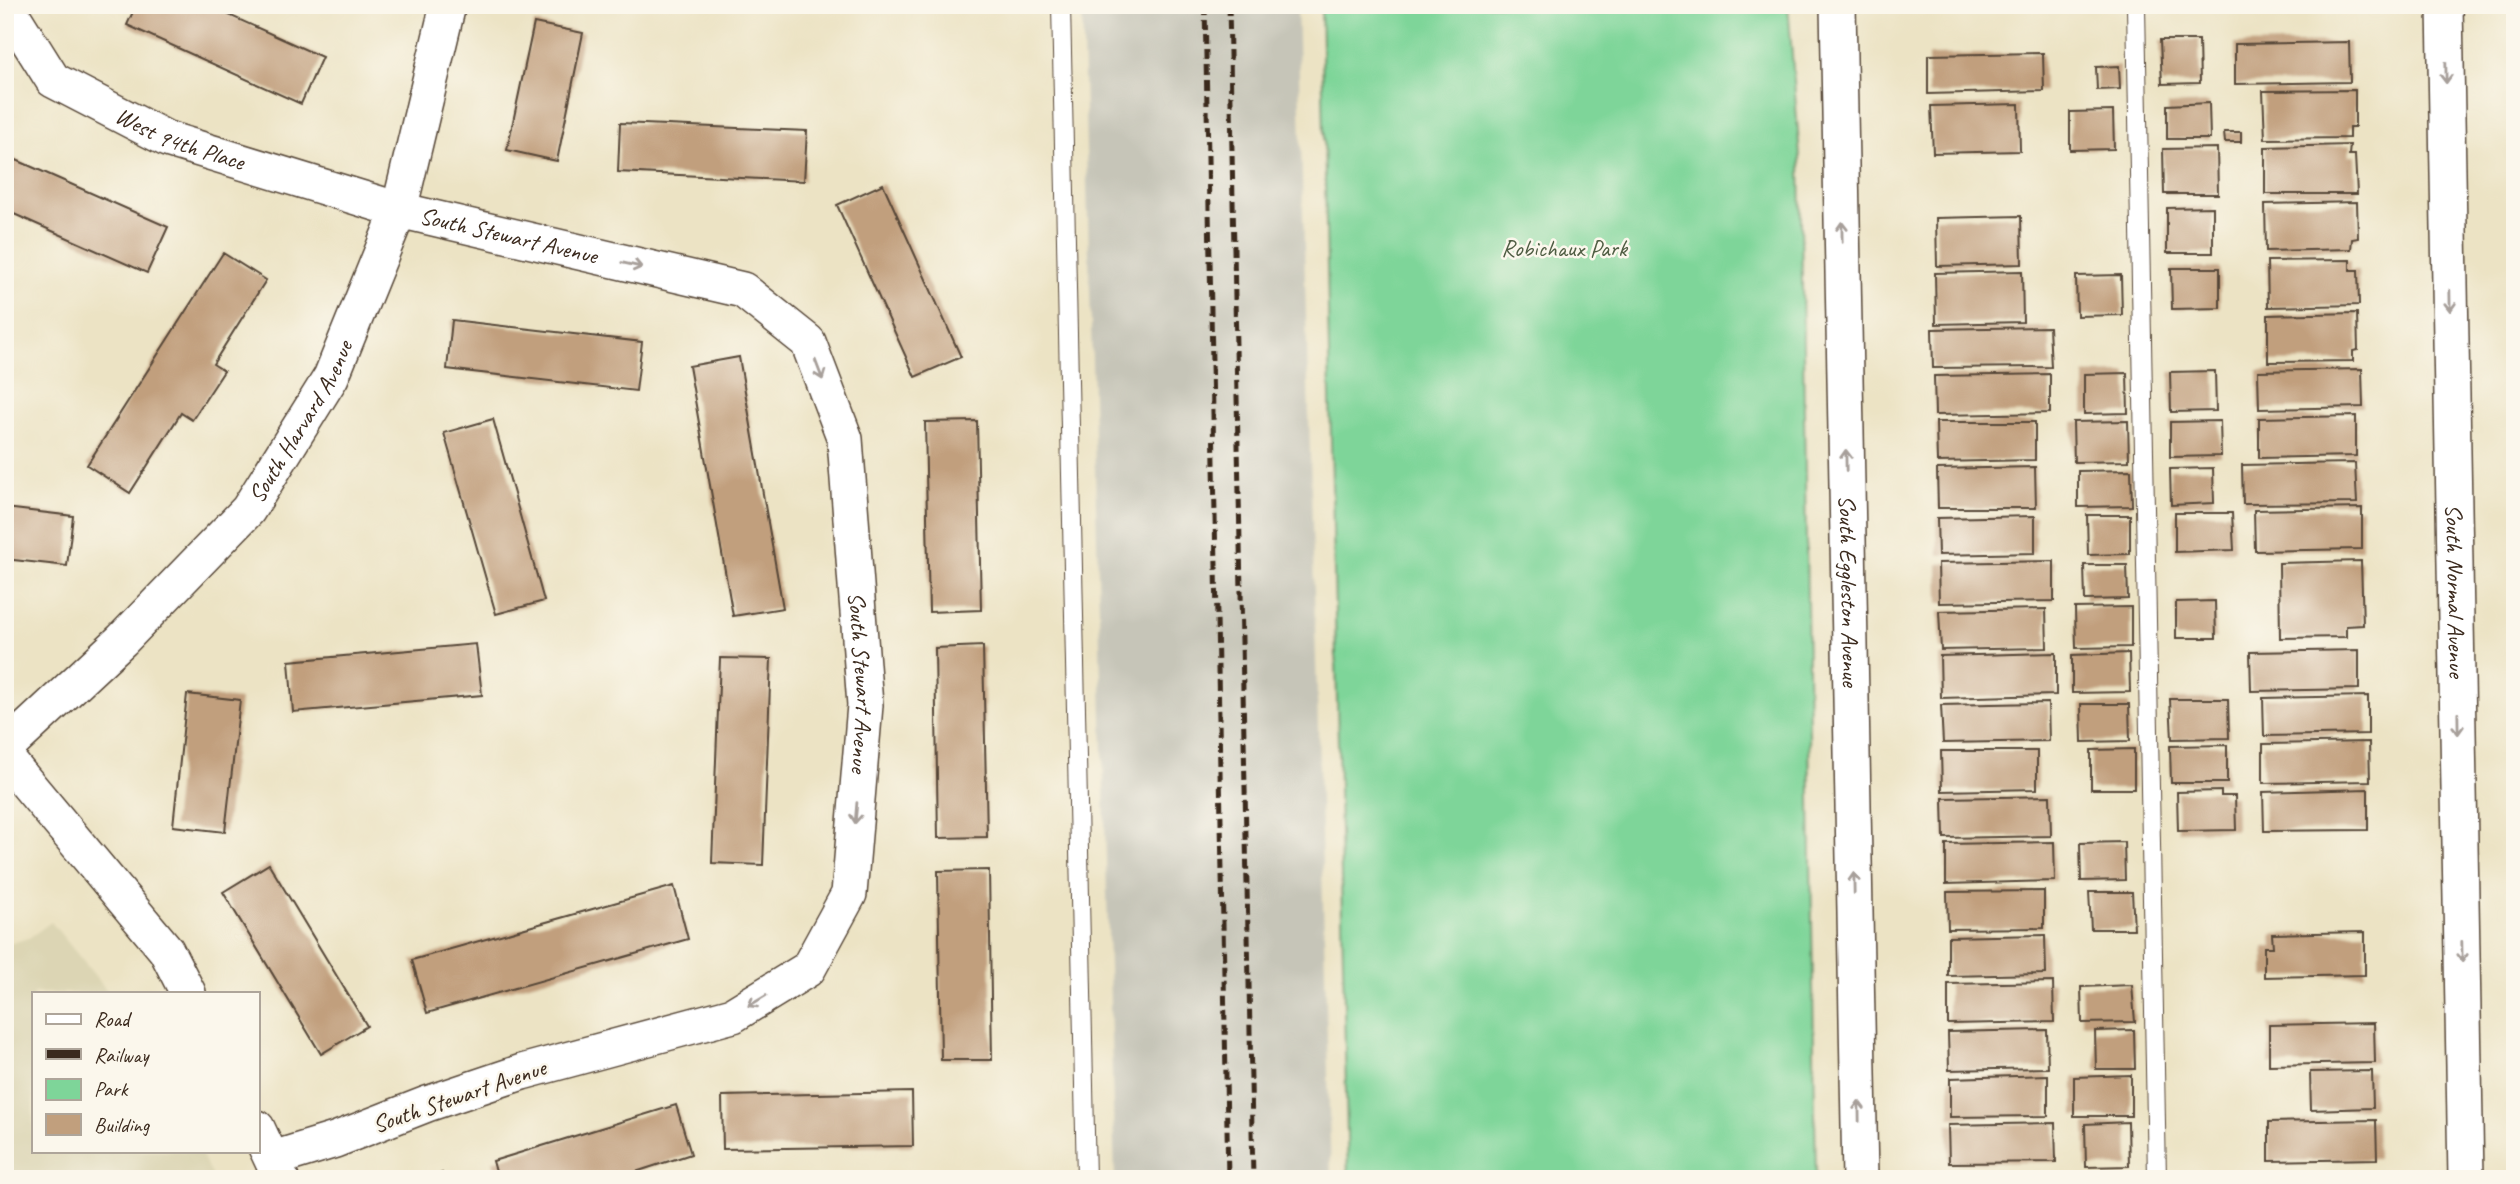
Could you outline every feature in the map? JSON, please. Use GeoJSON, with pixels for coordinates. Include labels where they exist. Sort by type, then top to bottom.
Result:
{"type":"FeatureCollection","features":[{"type":"Feature","properties":{"kind":"street","name":"West 94th Place"},"geometry":{"type":"LineString","coordinates":[[6,5],[53,80],[167,139],[399,210]]}},
{"type":"Feature","properties":{"kind":"street","name":"South Harvard Avenue"},"geometry":{"type":"LineString","coordinates":[[5,749],[122,640],[248,510],[331,377],[399,210],[448,5]]}},
{"type":"Feature","properties":{"kind":"street","name":"South Eggleston Avenue"},"geometry":{"type":"LineString","coordinates":[[1838,5],[1860,1179]]}},
{"type":"Feature","properties":{"kind":"street","name":"South Normal Avenue"},"geometry":{"type":"LineString","coordinates":[[2445,5],[2466,1179]]}},
{"type":"Feature","properties":{"kind":"street","name":"South Stewart Avenue"},"geometry":{"type":"LineString","coordinates":[[277,1169],[335,1140],[427,1104],[522,1072],[733,1015],[808,969],[849,894],[865,705],[845,439],[808,342],[743,290],[399,210]]}},
{"type":"Feature","properties":{"kind":"street"},"geometry":{"type":"LineString","coordinates":[[5,757],[166,950],[187,992]]}},
{"type":"Feature","properties":{"kind":"street"},"geometry":{"type":"LineString","coordinates":[[259,1132],[277,1169]]}},
{"type":"Feature","properties":{"kind":"lane"},"geometry":{"type":"LineString","coordinates":[[1061,5],[1086,1179]]}},
{"type":"Feature","properties":{"kind":"lane"},"geometry":{"type":"LineString","coordinates":[[2136,5],[2157,1179]]}},
{"type":"Feature","properties":{"kind":"shaded area"},"geometry":{"type":"Polygon","coordinates":[[[1082,5],[1297,5],[1331,1179],[1115,1179],[1082,5]]]}},
{"type":"Feature","properties":{"kind":"shaded area"},"geometry":{"type":"Polygon","coordinates":[[[51,922],[108,992],[32,992],[32,1152],[200,1152],[213,1179],[5,1179],[5,945],[29,938],[51,922]]]}},
{"type":"Feature","properties":{"kind":"green space","name":"Robichaux Park"},"geometry":{"type":"Polygon","coordinates":[[[1321,5],[1788,5],[1800,157],[1816,1179],[1348,1179],[1321,5]]]}},
{"type":"Feature","properties":{"kind":"building"},"geometry":{"type":"Polygon","coordinates":[[[136,5],[207,5],[322,57],[301,104],[127,25],[136,5]]]}},
{"type":"Feature","properties":{"kind":"building"},"geometry":{"type":"Polygon","coordinates":[[[534,23],[583,33],[557,161],[507,150],[534,23]]]}},
{"type":"Feature","properties":{"kind":"building"},"geometry":{"type":"Polygon","coordinates":[[[2160,40],[2199,40],[2200,83],[2162,84],[2160,40]]]}},
{"type":"Feature","properties":{"kind":"building"},"geometry":{"type":"Polygon","coordinates":[[[2349,42],[2350,82],[2235,84],[2235,44],[2349,42]]]}},
{"type":"Feature","properties":{"kind":"building"},"geometry":{"type":"Polygon","coordinates":[[[2043,53],[2044,91],[1928,94],[1928,55],[2043,53]]]}},
{"type":"Feature","properties":{"kind":"building"},"geometry":{"type":"Polygon","coordinates":[[[2119,66],[2120,89],[2097,90],[2096,67],[2119,66]]]}},
{"type":"Feature","properties":{"kind":"building"},"geometry":{"type":"Polygon","coordinates":[[[2355,90],[2355,127],[2349,127],[2349,138],[2265,139],[2263,91],[2355,90]]]}},
{"type":"Feature","properties":{"kind":"building"},"geometry":{"type":"Polygon","coordinates":[[[2209,103],[2210,139],[2167,139],[2167,105],[2209,103]]]}},
{"type":"Feature","properties":{"kind":"building"},"geometry":{"type":"Polygon","coordinates":[[[2019,104],[2020,151],[1933,153],[1931,106],[2019,104]]]}},
{"type":"Feature","properties":{"kind":"building"},"geometry":{"type":"Polygon","coordinates":[[[2113,111],[2114,149],[2070,150],[2070,112],[2113,111]]]}},
{"type":"Feature","properties":{"kind":"building"},"geometry":{"type":"Polygon","coordinates":[[[620,123],[807,131],[804,181],[618,172],[620,123]]]}},
{"type":"Feature","properties":{"kind":"building"},"geometry":{"type":"Polygon","coordinates":[[[2224,132],[2241,132],[2241,142],[2225,142],[2224,132]]]}},
{"type":"Feature","properties":{"kind":"building"},"geometry":{"type":"Polygon","coordinates":[[[2350,145],[2349,155],[2355,155],[2357,194],[2265,194],[2265,147],[2350,145]]]}},
{"type":"Feature","properties":{"kind":"building"},"geometry":{"type":"Polygon","coordinates":[[[2217,148],[2218,194],[2164,194],[2163,149],[2217,148]]]}},
{"type":"Feature","properties":{"kind":"building"},"geometry":{"type":"Polygon","coordinates":[[[5,155],[168,227],[147,273],[5,210],[5,155]]]}},
{"type":"Feature","properties":{"kind":"building"},"geometry":{"type":"Polygon","coordinates":[[[883,184],[961,357],[915,377],[837,205],[883,184]]]}},
{"type":"Feature","properties":{"kind":"building"},"geometry":{"type":"Polygon","coordinates":[[[2357,202],[2358,238],[2352,239],[2351,249],[2266,251],[2265,204],[2357,202]]]}},
{"type":"Feature","properties":{"kind":"building"},"geometry":{"type":"Polygon","coordinates":[[[2213,207],[2213,253],[2167,253],[2167,208],[2213,207]]]}},
{"type":"Feature","properties":{"kind":"building"},"geometry":{"type":"Polygon","coordinates":[[[2021,216],[2022,264],[1937,266],[1936,218],[2021,216]]]}},
{"type":"Feature","properties":{"kind":"building"},"geometry":{"type":"Polygon","coordinates":[[[223,253],[266,280],[213,364],[224,371],[192,420],[181,413],[130,493],[87,465],[223,253]]]}},
{"type":"Feature","properties":{"kind":"building"},"geometry":{"type":"Polygon","coordinates":[[[2350,260],[2350,270],[2358,270],[2359,305],[2268,307],[2267,261],[2350,260]]]}},
{"type":"Feature","properties":{"kind":"building"},"geometry":{"type":"Polygon","coordinates":[[[2171,268],[2220,268],[2220,308],[2172,309],[2171,268]]]}},
{"type":"Feature","properties":{"kind":"building"},"geometry":{"type":"Polygon","coordinates":[[[2022,271],[2023,322],[1936,324],[1935,273],[2022,271]]]}},
{"type":"Feature","properties":{"kind":"building"},"geometry":{"type":"Polygon","coordinates":[[[2121,275],[2122,315],[2077,316],[2076,276],[2121,275]]]}},
{"type":"Feature","properties":{"kind":"building"},"geometry":{"type":"Polygon","coordinates":[[[2357,313],[2358,350],[2353,351],[2353,361],[2268,362],[2268,315],[2357,313]]]}},
{"type":"Feature","properties":{"kind":"building"},"geometry":{"type":"Polygon","coordinates":[[[452,320],[642,342],[636,391],[447,369],[452,320]]]}},
{"type":"Feature","properties":{"kind":"building"},"geometry":{"type":"Polygon","coordinates":[[[2049,327],[2051,367],[1933,368],[1932,329],[2049,327]]]}},
{"type":"Feature","properties":{"kind":"building"},"geometry":{"type":"Polygon","coordinates":[[[739,357],[783,608],[733,616],[689,366],[739,357]]]}},
{"type":"Feature","properties":{"kind":"building"},"geometry":{"type":"Polygon","coordinates":[[[2362,369],[2363,407],[2259,409],[2258,371],[2362,369]]]}},
{"type":"Feature","properties":{"kind":"building"},"geometry":{"type":"Polygon","coordinates":[[[2215,371],[2216,411],[2171,412],[2170,372],[2215,371]]]}},
{"type":"Feature","properties":{"kind":"building"},"geometry":{"type":"Polygon","coordinates":[[[2127,373],[2128,413],[2084,414],[2084,374],[2127,373]]]}},
{"type":"Feature","properties":{"kind":"building"},"geometry":{"type":"Polygon","coordinates":[[[2050,374],[2050,413],[1935,415],[1934,376],[2050,374]]]}},
{"type":"Feature","properties":{"kind":"building"},"geometry":{"type":"Polygon","coordinates":[[[2356,416],[2356,456],[2259,458],[2259,418],[2356,416]]]}},
{"type":"Feature","properties":{"kind":"building"},"geometry":{"type":"Polygon","coordinates":[[[493,419],[544,601],[496,614],[444,433],[493,419]]]}},
{"type":"Feature","properties":{"kind":"building"},"geometry":{"type":"Polygon","coordinates":[[[977,421],[981,610],[929,612],[925,422],[977,421]]]}},
{"type":"Feature","properties":{"kind":"building"},"geometry":{"type":"Polygon","coordinates":[[[2128,421],[2129,461],[2074,462],[2073,422],[2128,421]]]}},
{"type":"Feature","properties":{"kind":"building"},"geometry":{"type":"Polygon","coordinates":[[[2220,421],[2221,456],[2170,457],[2170,422],[2220,421]]]}},
{"type":"Feature","properties":{"kind":"building"},"geometry":{"type":"Polygon","coordinates":[[[1936,422],[2035,422],[2035,460],[1937,462],[1936,422]]]}},
{"type":"Feature","properties":{"kind":"building"},"geometry":{"type":"Polygon","coordinates":[[[2355,463],[2357,503],[2243,504],[2242,465],[2355,463]]]}},
{"type":"Feature","properties":{"kind":"building"},"geometry":{"type":"Polygon","coordinates":[[[2035,467],[2036,508],[1938,508],[1937,469],[2035,467]]]}},
{"type":"Feature","properties":{"kind":"building"},"geometry":{"type":"Polygon","coordinates":[[[2213,468],[2214,503],[2171,505],[2170,469],[2213,468]]]}},
{"type":"Feature","properties":{"kind":"building"},"geometry":{"type":"Polygon","coordinates":[[[2131,470],[2132,506],[2078,507],[2078,471],[2131,470]]]}},
{"type":"Feature","properties":{"kind":"building"},"geometry":{"type":"Polygon","coordinates":[[[5,508],[73,516],[67,566],[5,559],[5,508]]]}},
{"type":"Feature","properties":{"kind":"building"},"geometry":{"type":"Polygon","coordinates":[[[2362,508],[2362,549],[2255,551],[2254,510],[2362,508]]]}},
{"type":"Feature","properties":{"kind":"building"},"geometry":{"type":"Polygon","coordinates":[[[2175,513],[2232,513],[2234,550],[2175,552],[2175,513]]]}},
{"type":"Feature","properties":{"kind":"building"},"geometry":{"type":"Polygon","coordinates":[[[2087,515],[2130,515],[2130,554],[2088,555],[2087,515]]]}},
{"type":"Feature","properties":{"kind":"building"},"geometry":{"type":"Polygon","coordinates":[[[2035,516],[2035,553],[1938,555],[1937,518],[2035,516]]]}},
{"type":"Feature","properties":{"kind":"building"},"geometry":{"type":"Polygon","coordinates":[[[2054,561],[2054,601],[1939,603],[1938,563],[2054,561]]]}},
{"type":"Feature","properties":{"kind":"building"},"geometry":{"type":"Polygon","coordinates":[[[2361,561],[2363,625],[2346,626],[2346,637],[2280,638],[2279,563],[2361,561]]]}},
{"type":"Feature","properties":{"kind":"building"},"geometry":{"type":"Polygon","coordinates":[[[2084,565],[2127,565],[2128,599],[2085,600],[2084,565]]]}},
{"type":"Feature","properties":{"kind":"building"},"geometry":{"type":"Polygon","coordinates":[[[2215,601],[2216,638],[2176,638],[2176,602],[2215,601]]]}},
{"type":"Feature","properties":{"kind":"building"},"geometry":{"type":"Polygon","coordinates":[[[2131,607],[2131,647],[2076,648],[2075,608],[2131,607]]]}},
{"type":"Feature","properties":{"kind":"building"},"geometry":{"type":"Polygon","coordinates":[[[2046,609],[2047,648],[1941,650],[1939,611],[2046,609]]]}},
{"type":"Feature","properties":{"kind":"building"},"geometry":{"type":"Polygon","coordinates":[[[476,644],[482,695],[293,712],[289,661],[476,644]]]}},
{"type":"Feature","properties":{"kind":"building"},"geometry":{"type":"Polygon","coordinates":[[[983,646],[987,837],[938,838],[935,648],[983,646]]]}},
{"type":"Feature","properties":{"kind":"building"},"geometry":{"type":"Polygon","coordinates":[[[2359,650],[2359,689],[2251,691],[2250,652],[2359,650]]]}},
{"type":"Feature","properties":{"kind":"building"},"geometry":{"type":"Polygon","coordinates":[[[2056,653],[2056,695],[1941,698],[1940,656],[2056,653]]]}},
{"type":"Feature","properties":{"kind":"building"},"geometry":{"type":"Polygon","coordinates":[[[2129,653],[2130,692],[2072,693],[2072,655],[2129,653]]]}},
{"type":"Feature","properties":{"kind":"building"},"geometry":{"type":"Polygon","coordinates":[[[720,658],[771,659],[763,865],[712,863],[720,658]]]}},
{"type":"Feature","properties":{"kind":"building"},"geometry":{"type":"Polygon","coordinates":[[[187,694],[240,700],[225,832],[173,826],[187,694]]]}},
{"type":"Feature","properties":{"kind":"building"},"geometry":{"type":"Polygon","coordinates":[[[2368,696],[2368,734],[2264,736],[2263,698],[2368,696]]]}},
{"type":"Feature","properties":{"kind":"building"},"geometry":{"type":"Polygon","coordinates":[[[2170,699],[2228,699],[2229,738],[2172,739],[2170,699]]]}},
{"type":"Feature","properties":{"kind":"building"},"geometry":{"type":"Polygon","coordinates":[[[2048,703],[2049,741],[1943,743],[1941,705],[2048,703]]]}},
{"type":"Feature","properties":{"kind":"building"},"geometry":{"type":"Polygon","coordinates":[[[2081,704],[2129,704],[2130,741],[2082,742],[2081,704]]]}},
{"type":"Feature","properties":{"kind":"building"},"geometry":{"type":"Polygon","coordinates":[[[2369,742],[2370,781],[2263,783],[2263,744],[2369,742]]]}},
{"type":"Feature","properties":{"kind":"building"},"geometry":{"type":"Polygon","coordinates":[[[2227,745],[2227,783],[2171,783],[2170,746],[2227,745]]]}},
{"type":"Feature","properties":{"kind":"building"},"geometry":{"type":"Polygon","coordinates":[[[2134,749],[2134,789],[2091,789],[2091,750],[2134,749]]]}},
{"type":"Feature","properties":{"kind":"building"},"geometry":{"type":"Polygon","coordinates":[[[1941,751],[2037,751],[2037,789],[1942,791],[1941,751]]]}},
{"type":"Feature","properties":{"kind":"building"},"geometry":{"type":"Polygon","coordinates":[[[2368,789],[2368,830],[2264,831],[2263,792],[2368,789]]]}},
{"type":"Feature","properties":{"kind":"building"},"geometry":{"type":"Polygon","coordinates":[[[2221,791],[2221,796],[2235,796],[2236,830],[2178,831],[2177,792],[2221,791]]]}},
{"type":"Feature","properties":{"kind":"building"},"geometry":{"type":"Polygon","coordinates":[[[2050,796],[2051,836],[1944,838],[1943,798],[2050,796]]]}},
{"type":"Feature","properties":{"kind":"building"},"geometry":{"type":"Polygon","coordinates":[[[2054,842],[2055,881],[1946,884],[1946,844],[2054,842]]]}},
{"type":"Feature","properties":{"kind":"building"},"geometry":{"type":"Polygon","coordinates":[[[2124,842],[2125,880],[2081,881],[2080,843],[2124,842]]]}},
{"type":"Feature","properties":{"kind":"building"},"geometry":{"type":"Polygon","coordinates":[[[269,864],[367,1026],[321,1054],[223,892],[269,864]]]}},
{"type":"Feature","properties":{"kind":"building"},"geometry":{"type":"Polygon","coordinates":[[[989,870],[992,1060],[941,1060],[938,871],[989,870]]]}},
{"type":"Feature","properties":{"kind":"building"},"geometry":{"type":"Polygon","coordinates":[[[674,886],[688,939],[427,1013],[412,960],[674,886]]]}},
{"type":"Feature","properties":{"kind":"building"},"geometry":{"type":"Polygon","coordinates":[[[2044,891],[2044,928],[1948,929],[1947,892],[2044,891]]]}},
{"type":"Feature","properties":{"kind":"building"},"geometry":{"type":"Polygon","coordinates":[[[2089,892],[2132,892],[2134,929],[2091,929],[2089,892]]]}},
{"type":"Feature","properties":{"kind":"building"},"geometry":{"type":"Polygon","coordinates":[[[2365,932],[2365,975],[2264,977],[2264,947],[2273,947],[2272,934],[2365,932]]]}},
{"type":"Feature","properties":{"kind":"building"},"geometry":{"type":"Polygon","coordinates":[[[2045,935],[2046,974],[1948,976],[1948,937],[2045,935]]]}},
{"type":"Feature","properties":{"kind":"building"},"geometry":{"type":"Polygon","coordinates":[[[2053,982],[2054,1022],[1948,1024],[1948,984],[2053,982]]]}},
{"type":"Feature","properties":{"kind":"building"},"geometry":{"type":"Polygon","coordinates":[[[2132,985],[2135,1022],[2082,1023],[2081,987],[2132,985]]]}},
{"type":"Feature","properties":{"kind":"building"},"geometry":{"type":"Polygon","coordinates":[[[2374,1023],[2375,1063],[2269,1065],[2269,1025],[2374,1023]]]}},
{"type":"Feature","properties":{"kind":"building"},"geometry":{"type":"Polygon","coordinates":[[[2047,1030],[2048,1068],[1949,1070],[1948,1032],[2047,1030]]]}},
{"type":"Feature","properties":{"kind":"building"},"geometry":{"type":"Polygon","coordinates":[[[2134,1030],[2135,1069],[2096,1069],[2095,1031],[2134,1030]]]}},
{"type":"Feature","properties":{"kind":"building"},"geometry":{"type":"Polygon","coordinates":[[[2372,1071],[2373,1108],[2311,1110],[2310,1072],[2372,1071]]]}},
{"type":"Feature","properties":{"kind":"building"},"geometry":{"type":"Polygon","coordinates":[[[2048,1075],[2048,1116],[1950,1117],[1950,1078],[2048,1075]]]}},
{"type":"Feature","properties":{"kind":"building"},"geometry":{"type":"Polygon","coordinates":[[[2131,1075],[2131,1116],[2074,1116],[2074,1077],[2131,1075]]]}},
{"type":"Feature","properties":{"kind":"building"},"geometry":{"type":"Polygon","coordinates":[[[912,1092],[913,1146],[723,1149],[722,1096],[912,1092]]]}},
{"type":"Feature","properties":{"kind":"building"},"geometry":{"type":"Polygon","coordinates":[[[676,1105],[691,1154],[614,1179],[498,1179],[493,1161],[676,1105]]]}},
{"type":"Feature","properties":{"kind":"building"},"geometry":{"type":"Polygon","coordinates":[[[2376,1120],[2377,1159],[2269,1161],[2269,1122],[2376,1120]]]}},
{"type":"Feature","properties":{"kind":"building"},"geometry":{"type":"Polygon","coordinates":[[[2128,1122],[2129,1166],[2086,1167],[2085,1124],[2128,1122]]]}},
{"type":"Feature","properties":{"kind":"building"},"geometry":{"type":"Polygon","coordinates":[[[2055,1123],[2056,1162],[1949,1163],[1948,1125],[2055,1123]]]}},
{"type":"Feature","properties":{"kind":"building"},"geometry":{"type":"Polygon","coordinates":[[[442,1173],[444,1179],[427,1179],[442,1173]]]}},
{"type":"Feature","properties":{"kind":"railway"},"geometry":{"type":"LineString","coordinates":[[1205,5],[1228,1179]]}},
{"type":"Feature","properties":{"kind":"railway"},"geometry":{"type":"LineString","coordinates":[[1229,5],[1253,1179]]}}]}
